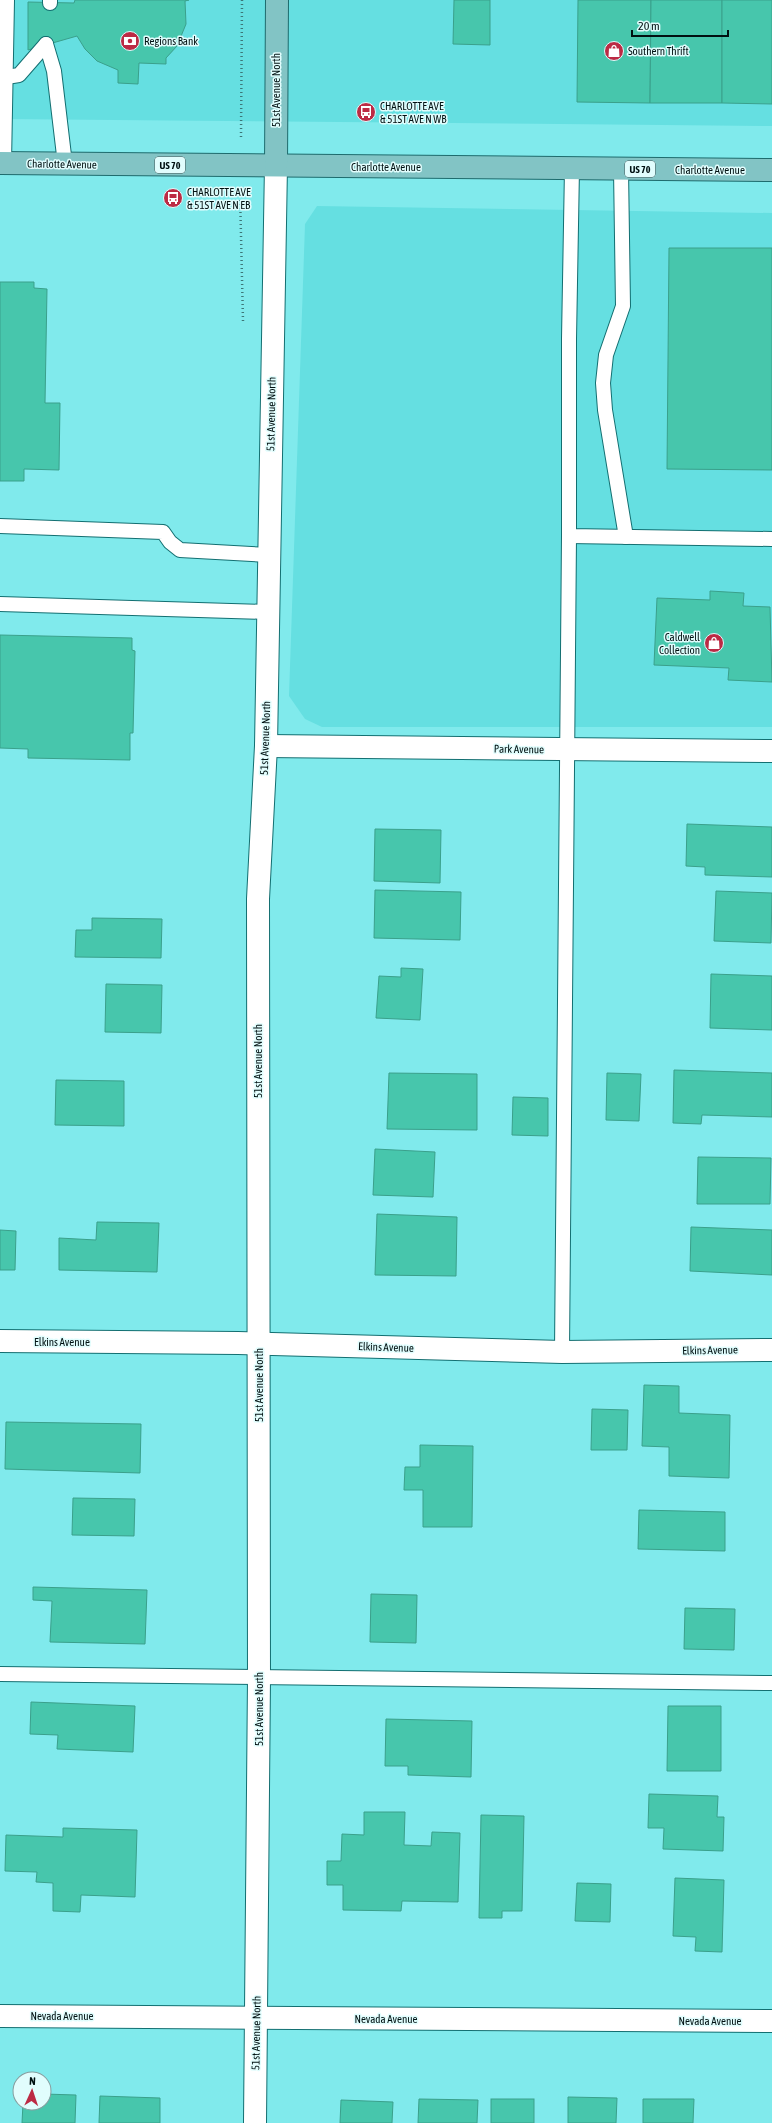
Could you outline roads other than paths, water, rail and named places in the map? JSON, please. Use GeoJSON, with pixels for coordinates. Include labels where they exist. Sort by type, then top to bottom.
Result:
{"type":"FeatureCollection","features":[{"type":"Feature","properties":{"kind":"main road","name":"51st Avenue North"},"geometry":{"type":"LineString","coordinates":[[276,165],[277,0]]}},
{"type":"Feature","properties":{"kind":"main road","name":"Charlotte Avenue"},"geometry":{"type":"LineString","coordinates":[[2,163],[772,170]]}},
{"type":"Feature","properties":{"kind":"street","name":"51st Avenue North"},"geometry":{"type":"LineString","coordinates":[[255,2123],[259,1678],[258,899],[266,746],[267,612],[276,165]]}},
{"type":"Feature","properties":{"kind":"street","name":"Park Avenue"},"geometry":{"type":"LineString","coordinates":[[266,746],[772,751]]}},
{"type":"Feature","properties":{"kind":"street","name":"Elkins Avenue"},"geometry":{"type":"LineString","coordinates":[[0,1341],[258,1343],[562,1352],[772,1350]]}},
{"type":"Feature","properties":{"kind":"street","name":"Nevada Avenue"},"geometry":{"type":"LineString","coordinates":[[0,2016],[772,2021]]}},
{"type":"Feature","properties":{"kind":"lane"},"geometry":{"type":"LineString","coordinates":[[2,163],[3,78],[7,0]]}},
{"type":"Feature","properties":{"kind":"lane"},"geometry":{"type":"LineString","coordinates":[[3,78],[18,75],[46,44],[54,71],[65,164]]}},
{"type":"Feature","properties":{"kind":"lane"},"geometry":{"type":"LineString","coordinates":[[562,1352],[569,536],[569,339],[572,168]]}},
{"type":"Feature","properties":{"kind":"lane"},"geometry":{"type":"LineString","coordinates":[[621,169],[623,306],[606,354],[603,382],[605,410],[626,537]]}},
{"type":"Feature","properties":{"kind":"lane"},"geometry":{"type":"LineString","coordinates":[[0,526],[163,532],[170,542],[180,550],[269,556]]}},
{"type":"Feature","properties":{"kind":"lane"},"geometry":{"type":"LineString","coordinates":[[569,536],[772,539]]}},
{"type":"Feature","properties":{"kind":"lane"},"geometry":{"type":"LineString","coordinates":[[0,604],[267,612]]}},
{"type":"Feature","properties":{"kind":"lane"},"geometry":{"type":"LineString","coordinates":[[0,1674],[772,1683]]}},
{"type":"Feature","properties":{"kind":"place","name":"Regions Bank"},"geometry":{"type":"Point","coordinates":[130,41]}},
{"type":"Feature","properties":{"kind":"place","name":"Southern Thrift"},"geometry":{"type":"Point","coordinates":[614,51]}},
{"type":"Feature","properties":{"kind":"place","name":"CHARLOTTE AVE & 51ST AVE N WB"},"geometry":{"type":"Point","coordinates":[366,112]}},
{"type":"Feature","properties":{"kind":"place","name":"CHARLOTTE AVE & 51ST AVE N EB"},"geometry":{"type":"Point","coordinates":[173,198]}},
{"type":"Feature","properties":{"kind":"place","name":"Caldwell Collection"},"geometry":{"type":"Point","coordinates":[714,643]}}]}
